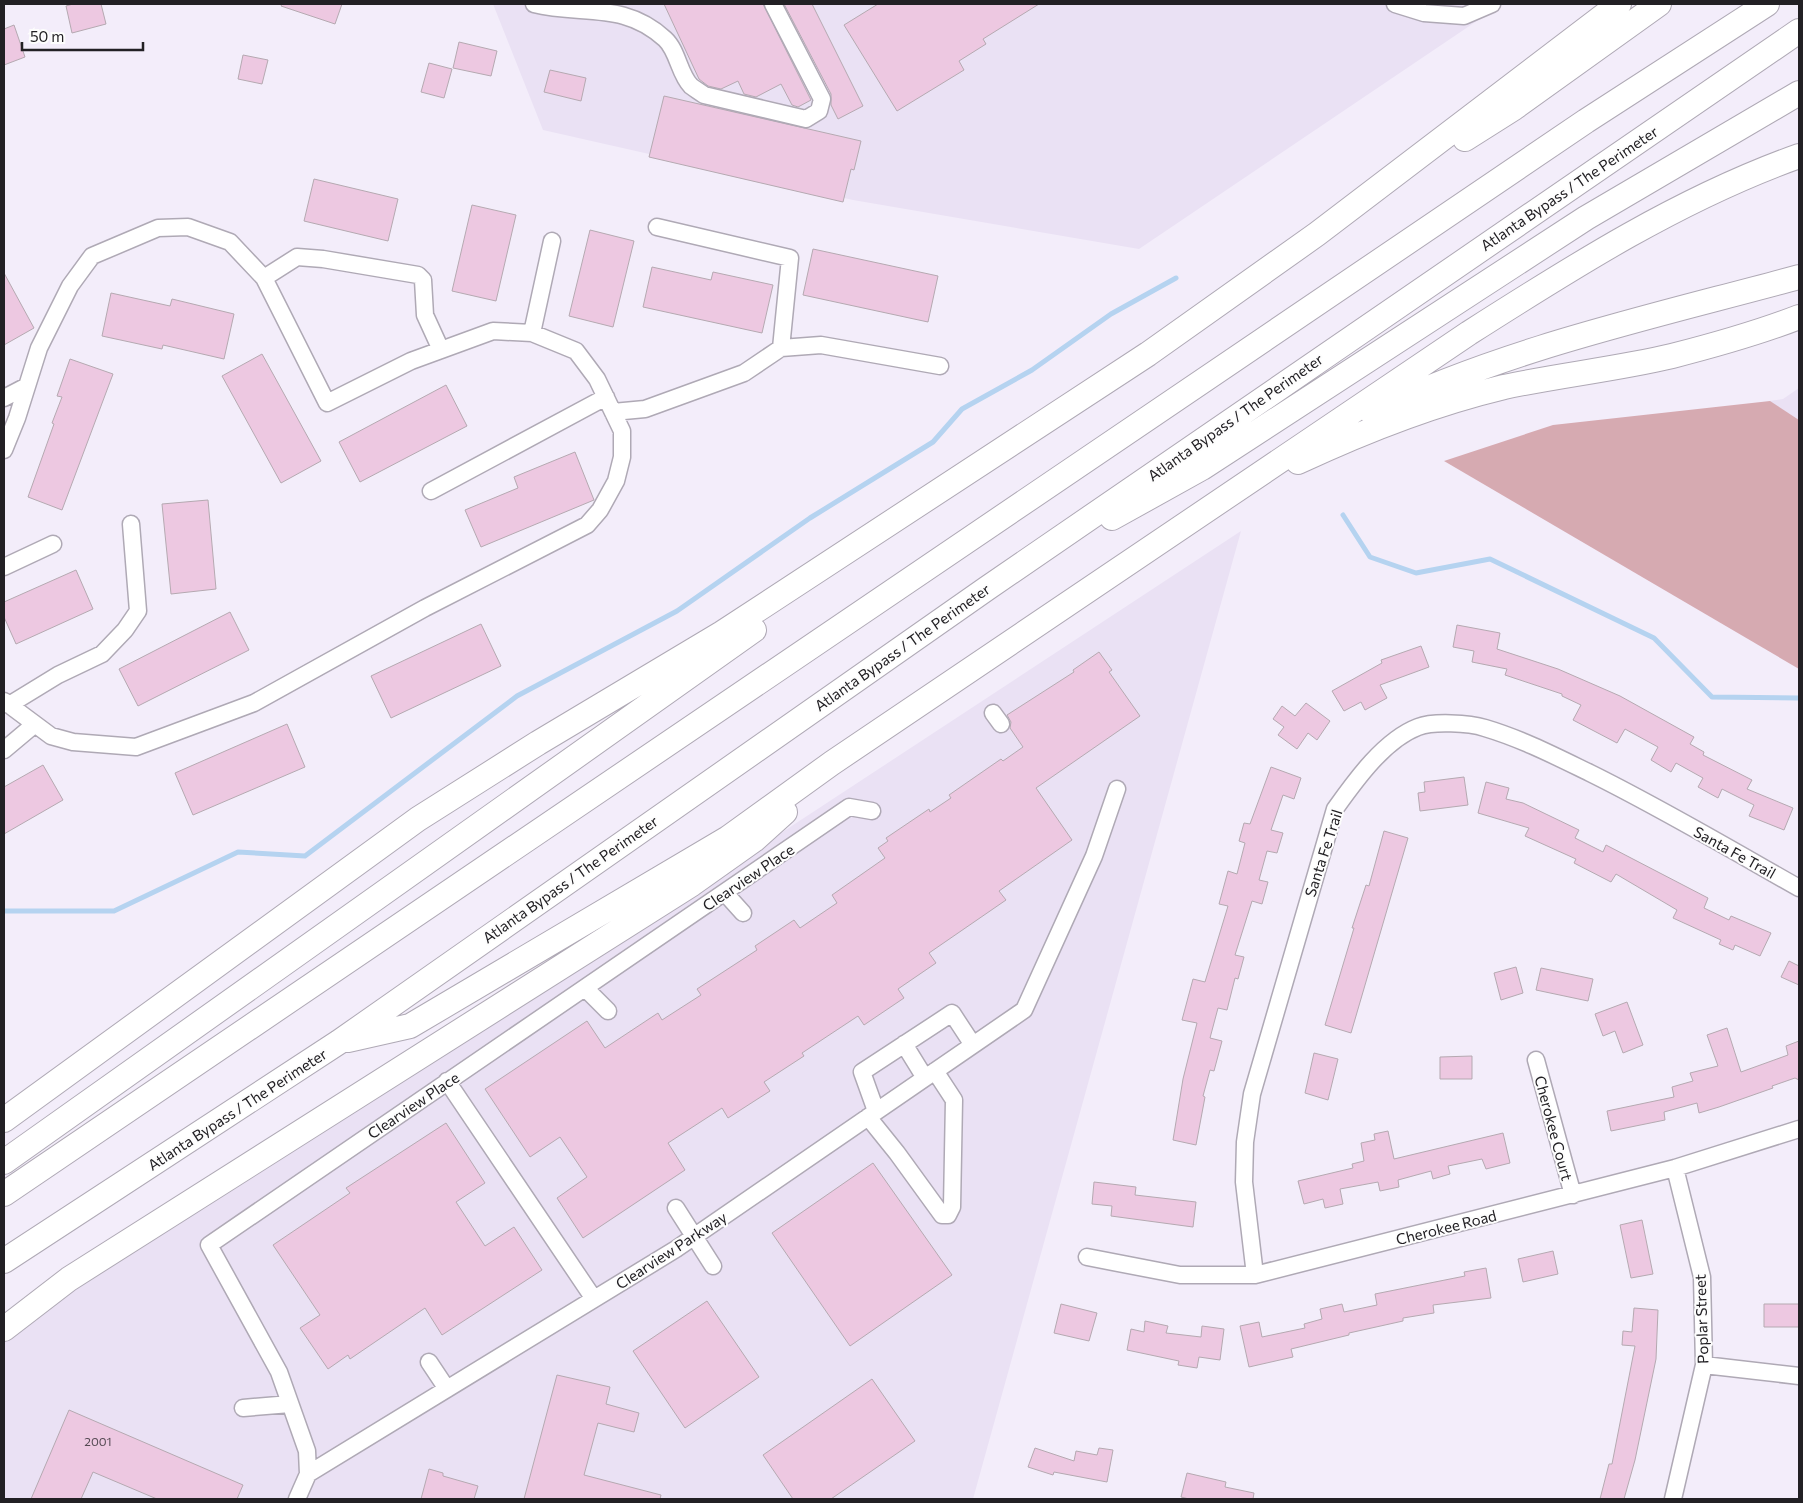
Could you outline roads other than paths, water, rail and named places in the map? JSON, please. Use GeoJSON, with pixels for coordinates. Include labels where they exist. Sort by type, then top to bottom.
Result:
{"type":"FeatureCollection","features":[{"type":"Feature","properties":{"kind":"highway"},"geometry":{"type":"LineString","coordinates":[[4,1120],[418,819],[538,743],[722,633],[1148,354],[1317,234],[1620,4]]}},
{"type":"Feature","properties":{"kind":"highway"},"geometry":{"type":"LineString","coordinates":[[1317,234],[1514,108],[1659,4]]}},
{"type":"Feature","properties":{"kind":"highway"},"geometry":{"type":"LineString","coordinates":[[1586,121],[1742,4]]}},
{"type":"Feature","properties":{"kind":"highway"},"geometry":{"type":"LineString","coordinates":[[4,1194],[1586,121],[1767,4]]}},
{"type":"Feature","properties":{"kind":"highway","name":"Atlanta Bypass / The Perimeter"},"geometry":{"type":"LineString","coordinates":[[4,1261],[339,1042],[986,589],[1799,31]]}},
{"type":"Feature","properties":{"kind":"highway"},"geometry":{"type":"LineString","coordinates":[[986,589],[1202,468],[1586,218],[1799,93]]}},
{"type":"Feature","properties":{"kind":"highway"},"geometry":{"type":"LineString","coordinates":[[339,1042],[410,1026],[728,838],[832,763],[1469,333],[1569,268],[1695,201],[1799,156]]}},
{"type":"Feature","properties":{"kind":"highway"},"geometry":{"type":"LineString","coordinates":[[1288,455],[1400,399],[1502,360],[1799,277]]}},
{"type":"Feature","properties":{"kind":"highway"},"geometry":{"type":"LineString","coordinates":[[1214,506],[1319,452],[1366,432],[1448,402],[1551,378],[1671,356],[1764,330],[1799,317]]}},
{"type":"Feature","properties":{"kind":"highway"},"geometry":{"type":"LineString","coordinates":[[4,1162],[835,573],[976,465]]}},
{"type":"Feature","properties":{"kind":"highway"},"geometry":{"type":"LineString","coordinates":[[4,1329],[68,1279],[692,884],[754,840],[808,791],[832,763]]}},
{"type":"Feature","properties":{"kind":"street"},"geometry":{"type":"LineString","coordinates":[[542,5],[611,7],[646,24],[667,40],[690,85],[704,95],[806,120],[819,111],[822,99],[773,4]]}},
{"type":"Feature","properties":{"kind":"street"},"geometry":{"type":"LineString","coordinates":[[1395,4],[1424,13],[1464,16],[1492,4]]}},
{"type":"Feature","properties":{"kind":"street"},"geometry":{"type":"LineString","coordinates":[[4,450],[10,422],[27,386],[39,348],[70,286],[92,256],[158,228],[188,227],[230,242],[264,278],[327,403],[412,360],[493,331],[532,333],[576,351],[597,379],[622,431],[622,457],[616,481],[600,510],[587,525],[425,608],[254,703],[136,747],[73,742],[51,736],[7,703],[58,675],[102,654],[125,630],[138,611],[131,524]]}},
{"type":"Feature","properties":{"kind":"street"},"geometry":{"type":"LineString","coordinates":[[658,227],[790,258],[781,348]]}},
{"type":"Feature","properties":{"kind":"street"},"geometry":{"type":"LineString","coordinates":[[532,333],[552,241]]}},
{"type":"Feature","properties":{"kind":"street"},"geometry":{"type":"LineString","coordinates":[[264,278],[297,257],[323,259],[418,275],[423,280],[425,315],[441,350]]}},
{"type":"Feature","properties":{"kind":"street"},"geometry":{"type":"LineString","coordinates":[[613,412],[645,408],[744,373],[781,348],[821,345],[940,366]]}},
{"type":"Feature","properties":{"kind":"street"},"geometry":{"type":"LineString","coordinates":[[4,398],[27,386]]}},
{"type":"Feature","properties":{"kind":"street"},"geometry":{"type":"LineString","coordinates":[[431,491],[606,397]]}},
{"type":"Feature","properties":{"kind":"street"},"geometry":{"type":"LineString","coordinates":[[4,567],[53,544]]}},
{"type":"Feature","properties":{"kind":"street"},"geometry":{"type":"LineString","coordinates":[[4,750],[35,724]]}},
{"type":"Feature","properties":{"kind":"street","name":"Santa Fe Trail"},"geometry":{"type":"LineString","coordinates":[[1255,1275],[1244,1182],[1245,1142],[1252,1094],[1335,809],[1360,774],[1390,745],[1418,727],[1448,724],[1483,727],[1527,742],[1634,795],[1799,888]]}},
{"type":"Feature","properties":{"kind":"street","name":"Clearview Parkway"},"geometry":{"type":"LineString","coordinates":[[308,1474],[694,1236],[1024,1010],[1094,856],[1117,788]]}},
{"type":"Feature","properties":{"kind":"street","name":"Clearview Place"},"geometry":{"type":"LineString","coordinates":[[297,1499],[308,1474],[307,1451],[279,1372],[209,1245],[849,807],[872,811]]}},
{"type":"Feature","properties":{"kind":"street"},"geometry":{"type":"LineString","coordinates":[[725,893],[742,913]]}},
{"type":"Feature","properties":{"kind":"street"},"geometry":{"type":"LineString","coordinates":[[585,988],[608,1011]]}},
{"type":"Feature","properties":{"kind":"street"},"geometry":{"type":"LineString","coordinates":[[904,1044],[954,1100],[952,1207],[948,1215],[942,1215],[897,1153],[872,1114],[862,1072],[904,1044],[952,1013],[973,1045]]}},
{"type":"Feature","properties":{"kind":"street","name":"Cherokee Court"},"geometry":{"type":"LineString","coordinates":[[1536,1060],[1573,1195]]}},
{"type":"Feature","properties":{"kind":"street"},"geometry":{"type":"LineString","coordinates":[[447,1081],[594,1299]]}},
{"type":"Feature","properties":{"kind":"street","name":"Cherokee Road"},"geometry":{"type":"LineString","coordinates":[[1087,1257],[1180,1275],[1255,1275],[1675,1168],[1799,1129]]}},
{"type":"Feature","properties":{"kind":"street","name":"Poplar Street"},"geometry":{"type":"LineString","coordinates":[[1673,1499],[1704,1365],[1702,1277],[1675,1168]]}},
{"type":"Feature","properties":{"kind":"street"},"geometry":{"type":"LineString","coordinates":[[676,1208],[713,1266]]}},
{"type":"Feature","properties":{"kind":"street"},"geometry":{"type":"LineString","coordinates":[[429,1362],[447,1390]]}},
{"type":"Feature","properties":{"kind":"street"},"geometry":{"type":"LineString","coordinates":[[1704,1365],[1799,1376]]}},
{"type":"Feature","properties":{"kind":"street"},"geometry":{"type":"LineString","coordinates":[[243,1408],[290,1404]]}},
{"type":"Feature","properties":{"kind":"waterway"},"geometry":{"type":"LineString","coordinates":[[4,911],[114,911],[238,852],[305,856],[517,696],[677,611],[810,518],[933,442],[962,409],[1032,370],[1111,314],[1176,278]]}},
{"type":"Feature","properties":{"kind":"waterway"},"geometry":{"type":"LineString","coordinates":[[1343,515],[1370,557],[1416,573],[1490,559],[1654,638],[1712,697],[1799,698]]}}]}
